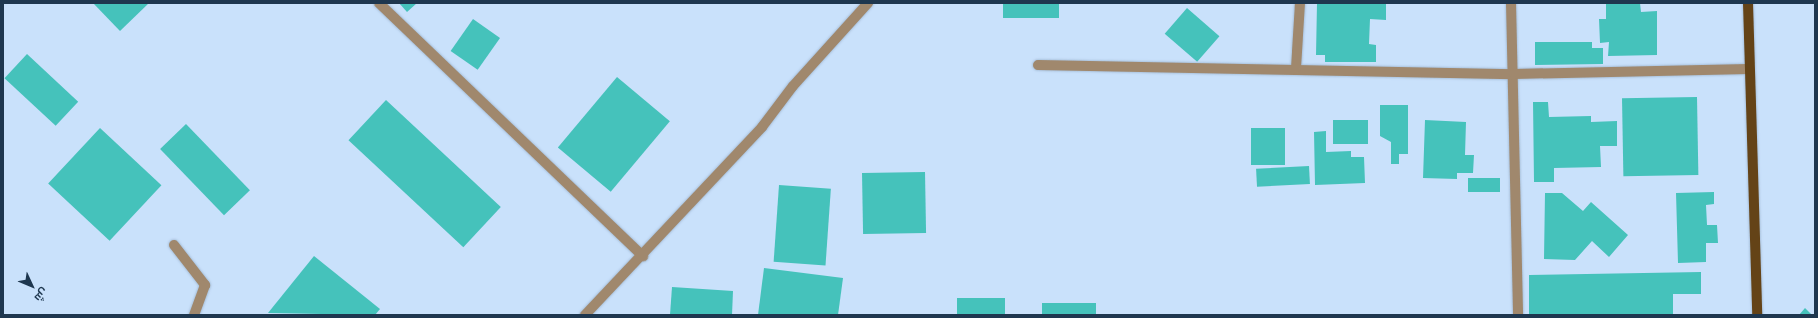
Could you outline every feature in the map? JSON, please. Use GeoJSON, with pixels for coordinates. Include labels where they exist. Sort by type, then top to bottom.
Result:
{"type":"FeatureCollection","features":[{"type":"Feature","properties":{"kind":"main road"},"geometry":{"type":"LineString","coordinates":[[1748,3],[1757,315]]}},
{"type":"Feature","properties":{"kind":"street"},"geometry":{"type":"LineString","coordinates":[[379,3],[643,256]]}},
{"type":"Feature","properties":{"kind":"street"},"geometry":{"type":"LineString","coordinates":[[585,315],[643,256],[762,127],[793,86],[868,3]]}},
{"type":"Feature","properties":{"kind":"street"},"geometry":{"type":"LineString","coordinates":[[1296,68],[1300,3]]}},
{"type":"Feature","properties":{"kind":"street"},"geometry":{"type":"LineString","coordinates":[[1511,3],[1514,74],[1518,315]]}},
{"type":"Feature","properties":{"kind":"street"},"geometry":{"type":"LineString","coordinates":[[1038,65],[1296,68],[1514,74],[1749,69]]}},
{"type":"Feature","properties":{"kind":"street"},"geometry":{"type":"LineString","coordinates":[[174,245],[205,285],[194,315]]}},
{"type":"Feature","properties":{"kind":"building"},"geometry":{"type":"Polygon","coordinates":[[[93,3],[149,3],[120,31],[93,3]]]}},
{"type":"Feature","properties":{"kind":"building"},"geometry":{"type":"Polygon","coordinates":[[[399,3],[417,3],[407,12],[399,3]]]}},
{"type":"Feature","properties":{"kind":"building"},"geometry":{"type":"Polygon","coordinates":[[[1003,3],[1059,3],[1059,18],[1003,18],[1003,3]]]}},
{"type":"Feature","properties":{"kind":"building"},"geometry":{"type":"Polygon","coordinates":[[[1317,3],[1386,3],[1386,20],[1370,19],[1369,44],[1376,45],[1376,62],[1325,62],[1325,55],[1316,55],[1317,3]]]}},
{"type":"Feature","properties":{"kind":"building"},"geometry":{"type":"Polygon","coordinates":[[[1606,3],[1640,3],[1641,12],[1657,11],[1657,55],[1608,56],[1609,42],[1600,43],[1599,19],[1606,19],[1606,3]]]}},
{"type":"Feature","properties":{"kind":"building"},"geometry":{"type":"Polygon","coordinates":[[[1187,8],[1219,36],[1197,62],[1165,34],[1187,8]]]}},
{"type":"Feature","properties":{"kind":"building"},"geometry":{"type":"Polygon","coordinates":[[[473,19],[500,38],[478,70],[451,51],[473,19]]]}},
{"type":"Feature","properties":{"kind":"building"},"geometry":{"type":"Polygon","coordinates":[[[1535,42],[1592,42],[1592,48],[1603,48],[1603,64],[1535,65],[1535,42]]]}},
{"type":"Feature","properties":{"kind":"building"},"geometry":{"type":"Polygon","coordinates":[[[27,54],[78,102],[56,126],[4,78],[27,54]]]}},
{"type":"Feature","properties":{"kind":"building"},"geometry":{"type":"Polygon","coordinates":[[[617,77],[670,121],[611,192],[558,147],[617,77]]]}},
{"type":"Feature","properties":{"kind":"building"},"geometry":{"type":"Polygon","coordinates":[[[1697,97],[1698,175],[1623,176],[1622,98],[1697,97]]]}},
{"type":"Feature","properties":{"kind":"building"},"geometry":{"type":"Polygon","coordinates":[[[386,100],[501,207],[463,247],[348,140],[386,100]]]}},
{"type":"Feature","properties":{"kind":"building"},"geometry":{"type":"Polygon","coordinates":[[[1533,102],[1548,102],[1549,117],[1591,116],[1591,122],[1617,121],[1617,146],[1600,146],[1601,167],[1554,168],[1554,182],[1534,182],[1533,102]]]}},
{"type":"Feature","properties":{"kind":"building"},"geometry":{"type":"Polygon","coordinates":[[[1380,105],[1408,105],[1408,154],[1399,154],[1399,164],[1391,164],[1391,142],[1380,136],[1380,105]]]}},
{"type":"Feature","properties":{"kind":"building"},"geometry":{"type":"Polygon","coordinates":[[[1333,120],[1368,120],[1368,144],[1333,144],[1333,120]]]}},
{"type":"Feature","properties":{"kind":"building"},"geometry":{"type":"Polygon","coordinates":[[[1425,120],[1466,122],[1465,155],[1474,155],[1473,173],[1457,173],[1457,179],[1423,178],[1425,120]]]}},
{"type":"Feature","properties":{"kind":"building"},"geometry":{"type":"Polygon","coordinates":[[[186,124],[250,190],[224,215],[160,149],[186,124]]]}},
{"type":"Feature","properties":{"kind":"building"},"geometry":{"type":"Polygon","coordinates":[[[100,128],[161,185],[110,241],[48,184],[100,128]]]}},
{"type":"Feature","properties":{"kind":"building"},"geometry":{"type":"Polygon","coordinates":[[[1251,128],[1285,128],[1285,165],[1251,165],[1251,128]]]}},
{"type":"Feature","properties":{"kind":"building"},"geometry":{"type":"Polygon","coordinates":[[[1326,131],[1326,152],[1351,151],[1351,157],[1364,157],[1365,183],[1315,185],[1314,132],[1326,131]]]}},
{"type":"Feature","properties":{"kind":"building"},"geometry":{"type":"Polygon","coordinates":[[[1309,166],[1310,184],[1257,187],[1256,169],[1309,166]]]}},
{"type":"Feature","properties":{"kind":"building"},"geometry":{"type":"Polygon","coordinates":[[[925,172],[926,233],[863,234],[862,173],[925,172]]]}},
{"type":"Feature","properties":{"kind":"building"},"geometry":{"type":"Polygon","coordinates":[[[1468,178],[1500,178],[1500,192],[1468,192],[1468,178]]]}},
{"type":"Feature","properties":{"kind":"building"},"geometry":{"type":"Polygon","coordinates":[[[779,185],[831,189],[826,265],[774,262],[779,185]]]}},
{"type":"Feature","properties":{"kind":"building"},"geometry":{"type":"Polygon","coordinates":[[[1714,192],[1714,204],[1706,205],[1707,225],[1717,225],[1718,243],[1706,243],[1706,262],[1678,263],[1676,193],[1714,192]]]}},
{"type":"Feature","properties":{"kind":"building"},"geometry":{"type":"Polygon","coordinates":[[[1545,193],[1562,193],[1583,211],[1591,202],[1628,235],[1609,257],[1592,241],[1575,260],[1544,259],[1545,193]]]}},
{"type":"Feature","properties":{"kind":"building"},"geometry":{"type":"Polygon","coordinates":[[[314,256],[380,309],[375,315],[268,313],[314,256]]]}},
{"type":"Feature","properties":{"kind":"building"},"geometry":{"type":"Polygon","coordinates":[[[764,268],[843,278],[838,315],[758,315],[764,268]]]}},
{"type":"Feature","properties":{"kind":"building"},"geometry":{"type":"Polygon","coordinates":[[[1701,272],[1701,294],[1673,294],[1673,315],[1529,315],[1529,275],[1701,272]]]}},
{"type":"Feature","properties":{"kind":"building"},"geometry":{"type":"Polygon","coordinates":[[[672,287],[733,291],[732,315],[670,315],[672,287]]]}},
{"type":"Feature","properties":{"kind":"building"},"geometry":{"type":"Polygon","coordinates":[[[957,298],[1005,298],[1005,315],[957,315],[957,298]]]}},
{"type":"Feature","properties":{"kind":"building"},"geometry":{"type":"Polygon","coordinates":[[[1042,303],[1096,303],[1096,315],[1042,315],[1042,303]]]}},
{"type":"Feature","properties":{"kind":"building"},"geometry":{"type":"Polygon","coordinates":[[[1805,308],[1812,315],[1799,315],[1805,308]]]}}]}
